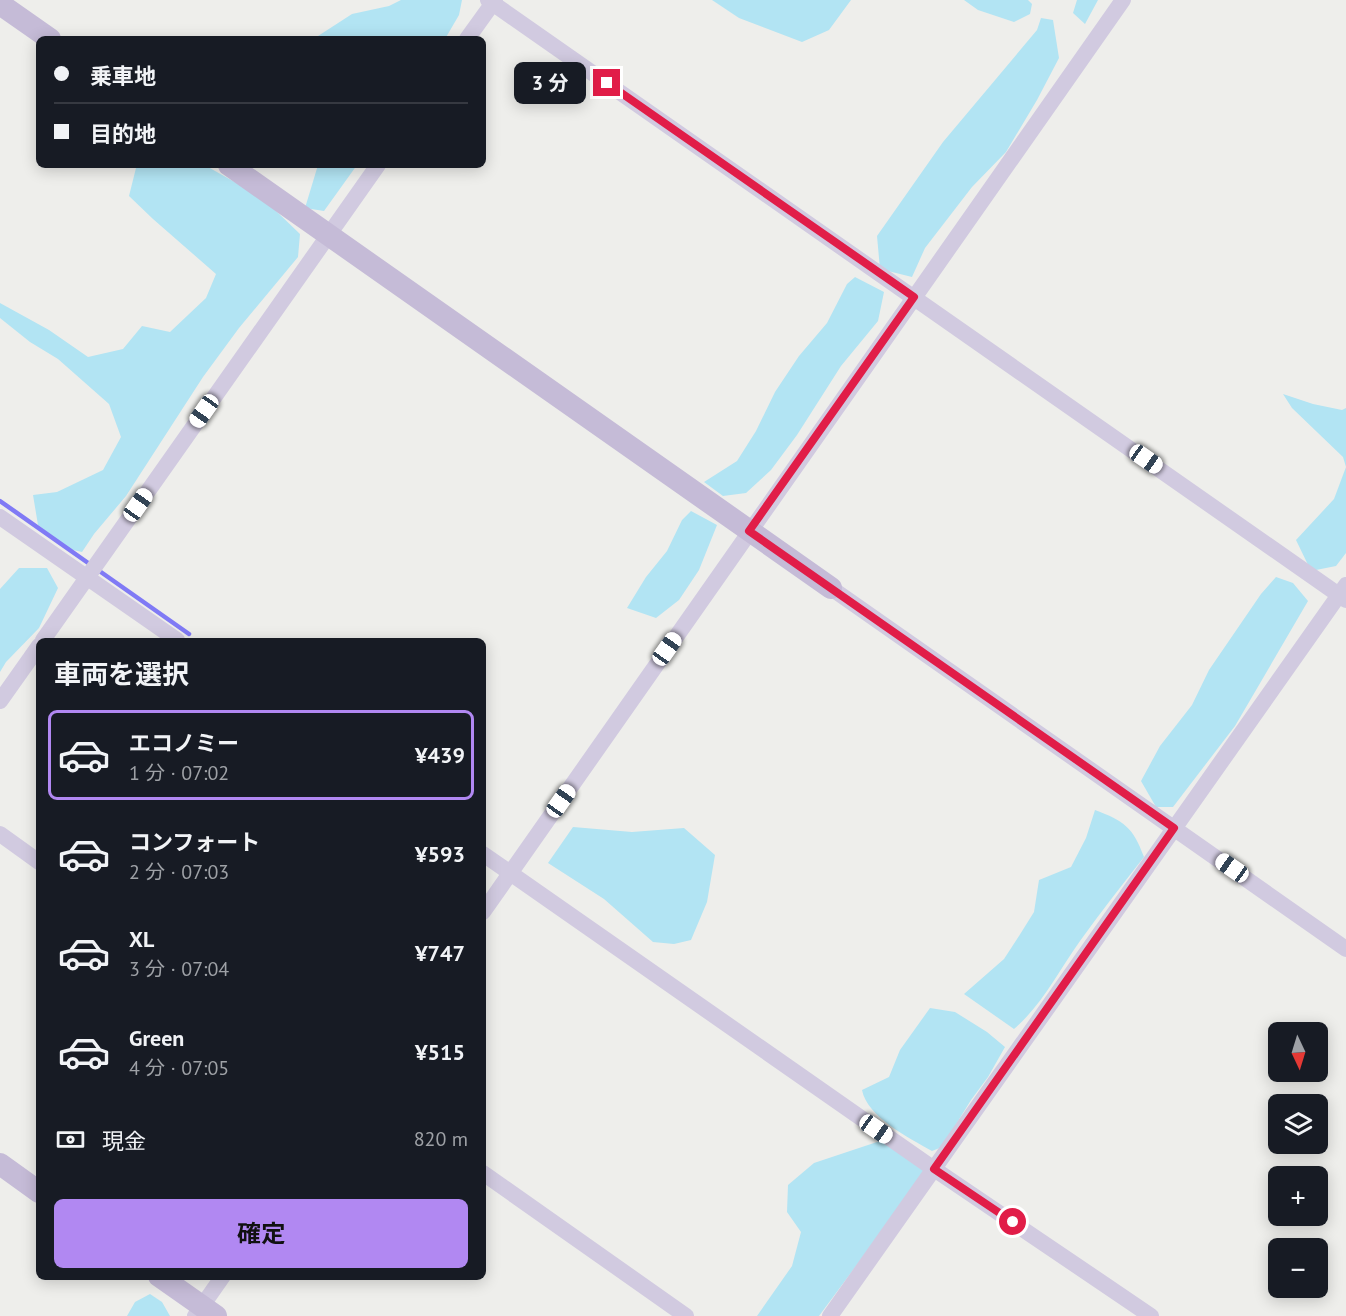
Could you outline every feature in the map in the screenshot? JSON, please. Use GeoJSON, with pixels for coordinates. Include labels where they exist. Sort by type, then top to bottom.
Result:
{"type":"FeatureCollection","features":[{"type":"Feature","properties":{"kind":"street"},"geometry":{"type":"LineString","coordinates":[[486,908],[1123,0]]}},
{"type":"Feature","properties":{"kind":"street"},"geometry":{"type":"LineString","coordinates":[[469,36],[492,1],[914,297],[1344,593],[1174,828],[830,1316]]}},
{"type":"Feature","properties":{"kind":"street"},"geometry":{"type":"LineString","coordinates":[[0,4],[46,36]]}},
{"type":"Feature","properties":{"kind":"street"},"geometry":{"type":"LineString","coordinates":[[233,168],[1346,949]]}},
{"type":"Feature","properties":{"kind":"street"},"geometry":{"type":"LineString","coordinates":[[44,638],[376,168]]}},
{"type":"Feature","properties":{"kind":"street"},"geometry":{"type":"LineString","coordinates":[[0,517],[174,638]]}},
{"type":"Feature","properties":{"kind":"street"},"geometry":{"type":"LineString","coordinates":[[0,701],[36,650]]}},
{"type":"Feature","properties":{"kind":"street"},"geometry":{"type":"LineString","coordinates":[[0,834],[36,860]]}},
{"type":"Feature","properties":{"kind":"street"},"geometry":{"type":"LineString","coordinates":[[486,856],[934,1169],[1151,1316]]}},
{"type":"Feature","properties":{"kind":"street"},"geometry":{"type":"LineString","coordinates":[[0,1164],[36,1190]]}},
{"type":"Feature","properties":{"kind":"street"},"geometry":{"type":"LineString","coordinates":[[486,1175],[686,1316]]}},
{"type":"Feature","properties":{"kind":"street"},"geometry":{"type":"LineString","coordinates":[[164,1280],[204,1313],[221,1280]]}},
{"type":"Feature","properties":{"kind":"shaded area"},"geometry":{"type":"Polygon","coordinates":[[[401,0],[462,0],[459,15],[447,36],[318,36],[352,14],[389,6],[401,0]]]}},
{"type":"Feature","properties":{"kind":"shaded area"},"geometry":{"type":"Polygon","coordinates":[[[712,0],[851,0],[829,30],[802,42],[739,18],[712,0]]]}},
{"type":"Feature","properties":{"kind":"shaded area"},"geometry":{"type":"Polygon","coordinates":[[[964,0],[1028,0],[1032,4],[1030,14],[1014,22],[978,10],[964,0]]]}},
{"type":"Feature","properties":{"kind":"shaded area"},"geometry":{"type":"Polygon","coordinates":[[[1077,0],[1098,0],[1085,24],[1073,13],[1077,0]]]}},
{"type":"Feature","properties":{"kind":"shaded area"},"geometry":{"type":"Polygon","coordinates":[[[1041,18],[1053,20],[1059,58],[1006,152],[972,187],[925,248],[912,277],[880,269],[877,236],[943,142],[1037,30],[1041,18]]]}},
{"type":"Feature","properties":{"kind":"shaded area"},"geometry":{"type":"Polygon","coordinates":[[[136,168],[210,168],[240,185],[274,209],[300,234],[298,257],[239,328],[203,377],[126,496],[82,552],[69,549],[38,525],[33,495],[57,492],[103,470],[121,437],[109,404],[58,359],[30,342],[0,318],[0,303],[49,330],[88,357],[123,349],[142,326],[170,332],[206,298],[216,274],[129,196],[136,168]]]}},
{"type":"Feature","properties":{"kind":"shaded area"},"geometry":{"type":"Polygon","coordinates":[[[317,168],[355,168],[324,211],[305,208],[317,168]]]}},
{"type":"Feature","properties":{"kind":"shaded area"},"geometry":{"type":"Polygon","coordinates":[[[855,277],[884,292],[878,321],[841,366],[797,435],[771,470],[746,493],[723,496],[704,482],[737,461],[756,431],[775,392],[799,356],[827,323],[847,284],[855,277]]]}},
{"type":"Feature","properties":{"kind":"shaded area"},"geometry":{"type":"Polygon","coordinates":[[[1283,394],[1313,404],[1342,410],[1346,408],[1346,467],[1343,457],[1292,408],[1283,394]]]}},
{"type":"Feature","properties":{"kind":"shaded area"},"geometry":{"type":"Polygon","coordinates":[[[1346,467],[1346,553],[1336,566],[1311,571],[1296,540],[1334,499],[1346,467]]]}},
{"type":"Feature","properties":{"kind":"shaded area"},"geometry":{"type":"Polygon","coordinates":[[[691,511],[717,525],[699,570],[679,600],[656,618],[627,608],[646,577],[667,551],[682,520],[691,511]]]}},
{"type":"Feature","properties":{"kind":"shaded area"},"geometry":{"type":"Polygon","coordinates":[[[19,568],[47,568],[58,588],[39,628],[6,662],[0,672],[0,589],[19,568]]]}},
{"type":"Feature","properties":{"kind":"shaded area"},"geometry":{"type":"Polygon","coordinates":[[[1276,577],[1293,583],[1308,601],[1235,726],[1173,807],[1156,807],[1141,781],[1160,746],[1192,705],[1209,670],[1261,594],[1276,577]]]}},
{"type":"Feature","properties":{"kind":"shaded area"},"geometry":{"type":"Polygon","coordinates":[[[1095,810],[1126,826],[1136,839],[1144,857],[1088,930],[1041,999],[1014,1029],[964,994],[1004,959],[1034,912],[1039,880],[1071,867],[1086,838],[1095,810]]]}},
{"type":"Feature","properties":{"kind":"shaded area"},"geometry":{"type":"Polygon","coordinates":[[[573,827],[632,832],[684,828],[715,855],[707,902],[691,940],[674,944],[653,942],[604,899],[548,863],[573,827]]]}},
{"type":"Feature","properties":{"kind":"shaded area"},"geometry":{"type":"Polygon","coordinates":[[[930,1008],[955,1012],[987,1032],[1005,1047],[942,1147],[932,1151],[880,1118],[866,1100],[862,1090],[889,1077],[900,1050],[930,1008]]]}},
{"type":"Feature","properties":{"kind":"shaded area"},"geometry":{"type":"Polygon","coordinates":[[[880,1141],[900,1148],[927,1170],[819,1316],[757,1316],[792,1266],[801,1232],[787,1212],[788,1185],[814,1163],[880,1141]]]}},
{"type":"Feature","properties":{"kind":"shaded area"},"geometry":{"type":"Polygon","coordinates":[[[150,1294],[162,1302],[170,1316],[127,1316],[135,1302],[150,1294]]]}},
{"type":"Feature","properties":{"kind":"waterway"},"geometry":{"type":"LineString","coordinates":[[0,501],[91,565]]}},
{"type":"Feature","properties":{"kind":"waterway"},"geometry":{"type":"LineString","coordinates":[[98,570],[189,634]]}},
{"type":"Feature","properties":{"kind":"route"},"geometry":{"type":"LineString","coordinates":[[607,83],[914,297],[749,531],[1174,828],[934,1169],[1013,1222]]}}]}
